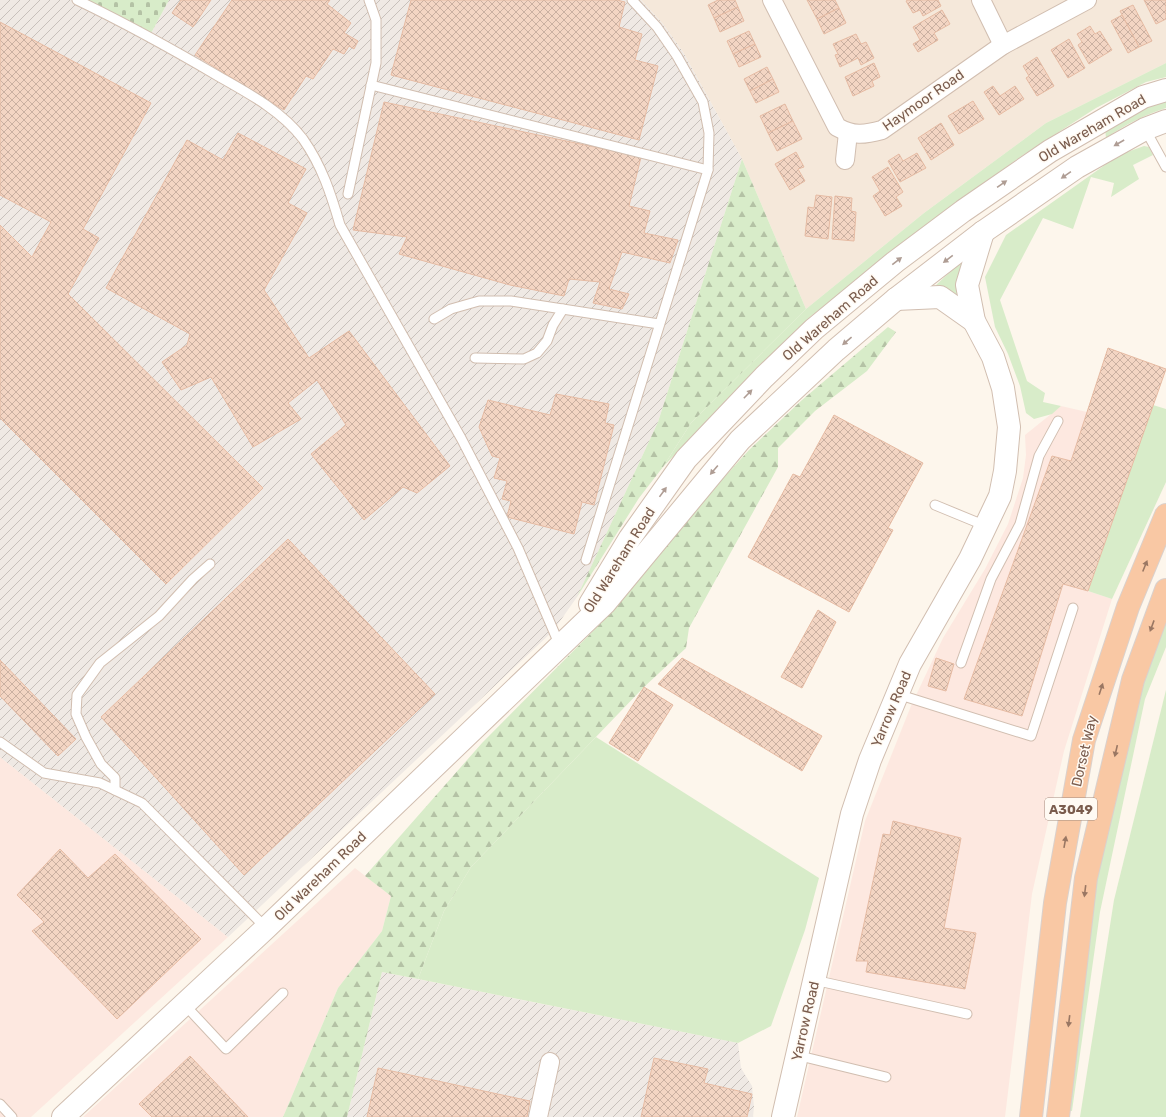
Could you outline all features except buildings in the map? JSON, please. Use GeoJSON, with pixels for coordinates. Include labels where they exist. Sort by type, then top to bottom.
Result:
{"type":"FeatureCollection","features":[{"type":"Feature","properties":{"kind":"highway","name":"Dorset Way"},"geometry":{"type":"LineString","coordinates":[[1031,1117],[1055,902],[1084,740],[1128,608],[1166,515]]}},
{"type":"Feature","properties":{"kind":"highway","name":"A3049"},"geometry":{"type":"LineString","coordinates":[[1058,1117],[1086,878],[1133,680],[1166,590]]}},
{"type":"Feature","properties":{"kind":"highway"},"geometry":{"type":"LineString","coordinates":[[1018,1117],[1033,987],[1045,911],[1060,873]]}},
{"type":"Feature","properties":{"kind":"street"},"geometry":{"type":"LineString","coordinates":[[772,0],[837,127],[848,133],[845,160]]}},
{"type":"Feature","properties":{"kind":"street"},"geometry":{"type":"LineString","coordinates":[[981,0],[1003,45]]}},
{"type":"Feature","properties":{"kind":"street","name":"Haymoor Road"},"geometry":{"type":"LineString","coordinates":[[848,133],[864,135],[882,130],[1003,45],[1087,0]]}},
{"type":"Feature","properties":{"kind":"street","name":"Old Wareham Road"},"geometry":{"type":"LineString","coordinates":[[568,639],[630,538],[686,459],[764,377],[814,329],[894,262],[963,211],[1050,151],[1143,97],[1166,90]]}},
{"type":"Feature","properties":{"kind":"street","name":"Old Wareham Road"},"geometry":{"type":"LineString","coordinates":[[63,1117],[266,928],[605,603],[740,440],[836,350],[896,299],[983,232],[1077,168],[1145,128],[1166,120]]}},
{"type":"Feature","properties":{"kind":"street","name":"Yarrow Road"},"geometry":{"type":"LineString","coordinates":[[783,1117],[852,814],[870,760],[910,664],[970,559],[1000,496],[1008,451],[1010,427],[1003,388],[993,357],[974,321],[967,285],[983,232]]}},
{"type":"Feature","properties":{"kind":"street","name":"Yarrow Road"},"geometry":{"type":"LineString","coordinates":[[896,299],[940,297],[974,321]]}},
{"type":"Feature","properties":{"kind":"street"},"geometry":{"type":"LineString","coordinates":[[538,1117],[550,1062]]}},
{"type":"Feature","properties":{"kind":"lane"},"geometry":{"type":"LineString","coordinates":[[77,0],[156,40],[236,86],[287,122],[302,138],[318,163],[331,192],[340,225],[461,438],[568,639]]}},
{"type":"Feature","properties":{"kind":"lane"},"geometry":{"type":"LineString","coordinates":[[348,194],[376,63],[376,20],[369,0]]}},
{"type":"Feature","properties":{"kind":"lane"},"geometry":{"type":"LineString","coordinates":[[586,560],[708,170],[709,133],[703,102],[677,56],[657,27],[632,0]]}},
{"type":"Feature","properties":{"kind":"lane"},"geometry":{"type":"LineString","coordinates":[[371,85],[708,170]]}},
{"type":"Feature","properties":{"kind":"lane"},"geometry":{"type":"LineString","coordinates":[[1145,128],[1166,167]]}},
{"type":"Feature","properties":{"kind":"lane"},"geometry":{"type":"LineString","coordinates":[[434,319],[451,309],[479,301],[511,301],[659,324]]}},
{"type":"Feature","properties":{"kind":"lane"},"geometry":{"type":"LineString","coordinates":[[475,358],[524,359],[537,354],[546,341],[552,325],[563,309]]}},
{"type":"Feature","properties":{"kind":"lane"},"geometry":{"type":"LineString","coordinates":[[961,663],[991,579],[1020,524],[1039,456],[1058,421]]}},
{"type":"Feature","properties":{"kind":"lane"},"geometry":{"type":"LineString","coordinates":[[935,505],[986,526]]}},
{"type":"Feature","properties":{"kind":"lane"},"geometry":{"type":"LineString","coordinates":[[115,790],[115,778],[101,764],[76,714],[77,694],[100,663],[159,616],[193,579],[210,564]]}},
{"type":"Feature","properties":{"kind":"lane"},"geometry":{"type":"LineString","coordinates":[[897,694],[1031,736],[1073,608]]}},
{"type":"Feature","properties":{"kind":"lane"},"geometry":{"type":"LineString","coordinates":[[0,742],[44,773],[100,783],[142,803],[266,928]]}},
{"type":"Feature","properties":{"kind":"lane"},"geometry":{"type":"LineString","coordinates":[[814,980],[968,1014]]}},
{"type":"Feature","properties":{"kind":"lane"},"geometry":{"type":"LineString","coordinates":[[184,1004],[226,1049],[283,993]]}},
{"type":"Feature","properties":{"kind":"lane"},"geometry":{"type":"LineString","coordinates":[[796,1055],[886,1077]]}},
{"type":"Feature","properties":{"kind":"lane"},"geometry":{"type":"LineString","coordinates":[[0,1104],[12,1117]]}},
{"type":"Feature","properties":{"kind":"shaded area"},"geometry":{"type":"Polygon","coordinates":[[[0,0],[75,0],[149,37],[169,0],[641,0],[663,24],[683,52],[742,159],[658,422],[577,597],[553,631],[228,937],[0,757],[0,0]]]}},
{"type":"Feature","properties":{"kind":"shaded area"},"geometry":{"type":"Polygon","coordinates":[[[641,0],[1166,0],[1166,63],[1046,123],[924,213],[806,309],[742,159],[683,52],[663,24],[641,0]]]}},
{"type":"Feature","properties":{"kind":"shaded area"},"geometry":{"type":"Polygon","coordinates":[[[1108,348],[1166,369],[1088,591],[1112,599],[1064,751],[1032,894],[1005,1117],[797,1117],[865,821],[911,706],[943,638],[985,569],[1008,524],[1023,478],[1026,455],[1025,435],[1061,406],[1087,412],[1108,348]]]}},
{"type":"Feature","properties":{"kind":"shaded area"},"geometry":{"type":"Polygon","coordinates":[[[0,757],[228,937],[31,1117],[0,1117],[0,757]]]}},
{"type":"Feature","properties":{"kind":"shaded area"},"geometry":{"type":"Polygon","coordinates":[[[355,868],[391,896],[382,931],[338,988],[283,1117],[83,1117],[355,868]]]}},
{"type":"Feature","properties":{"kind":"shaded area"},"geometry":{"type":"Polygon","coordinates":[[[382,972],[738,1043],[741,1068],[752,1086],[754,1107],[753,1117],[347,1117],[382,972]]]}},
{"type":"Feature","properties":{"kind":"green space"},"geometry":{"type":"Polygon","coordinates":[[[75,0],[169,0],[149,37],[75,0]]]}},
{"type":"Feature","properties":{"kind":"green space"},"geometry":{"type":"Polygon","coordinates":[[[1166,63],[1166,77],[1146,82],[1096,108],[1023,155],[948,209],[811,316],[734,392],[663,467],[691,423],[806,309],[924,213],[1046,123],[1166,63]]]}},
{"type":"Feature","properties":{"kind":"green space"},"geometry":{"type":"Polygon","coordinates":[[[1166,101],[1166,108],[1135,120],[1106,138],[1105,128],[1143,108],[1166,101]]]}},
{"type":"Feature","properties":{"kind":"green space"},"geometry":{"type":"Polygon","coordinates":[[[1144,146],[1149,147],[1153,155],[1133,165],[1139,179],[1111,197],[1114,183],[1091,177],[1073,229],[1043,218],[1000,300],[1027,381],[1045,393],[1043,402],[1061,406],[1052,414],[1034,419],[1026,413],[1020,386],[1008,354],[995,327],[985,277],[1006,235],[1119,155],[1144,146]]]}},
{"type":"Feature","properties":{"kind":"green space"},"geometry":{"type":"Polygon","coordinates":[[[742,159],[806,309],[691,423],[663,467],[639,498],[577,597],[658,422],[742,159]]]}},
{"type":"Feature","properties":{"kind":"green space"},"geometry":{"type":"Polygon","coordinates":[[[970,253],[960,299],[933,288],[970,253]]]}},
{"type":"Feature","properties":{"kind":"green space"},"geometry":{"type":"Polygon","coordinates":[[[888,327],[896,332],[867,371],[815,411],[778,448],[778,467],[689,628],[686,648],[644,687],[471,867],[444,911],[418,979],[382,972],[347,1117],[283,1117],[338,988],[382,931],[391,896],[365,876],[482,743],[604,620],[708,495],[749,450],[802,400],[888,327]]]}},
{"type":"Feature","properties":{"kind":"green space"},"geometry":{"type":"Polygon","coordinates":[[[1153,405],[1166,409],[1166,482],[1112,599],[1088,591],[1153,405]]]}},
{"type":"Feature","properties":{"kind":"green space"},"geometry":{"type":"Polygon","coordinates":[[[1166,590],[1166,647],[1145,699],[1100,912],[1072,1111],[1058,1109],[1086,878],[1166,590]]]}},
{"type":"Feature","properties":{"kind":"green space"},"geometry":{"type":"Polygon","coordinates":[[[1166,690],[1166,1117],[1080,1117],[1114,900],[1166,690]]]}},
{"type":"Feature","properties":{"kind":"green space"},"geometry":{"type":"Polygon","coordinates":[[[596,737],[819,878],[805,930],[771,1026],[738,1043],[418,979],[444,911],[471,867],[596,737]]]}}]}
